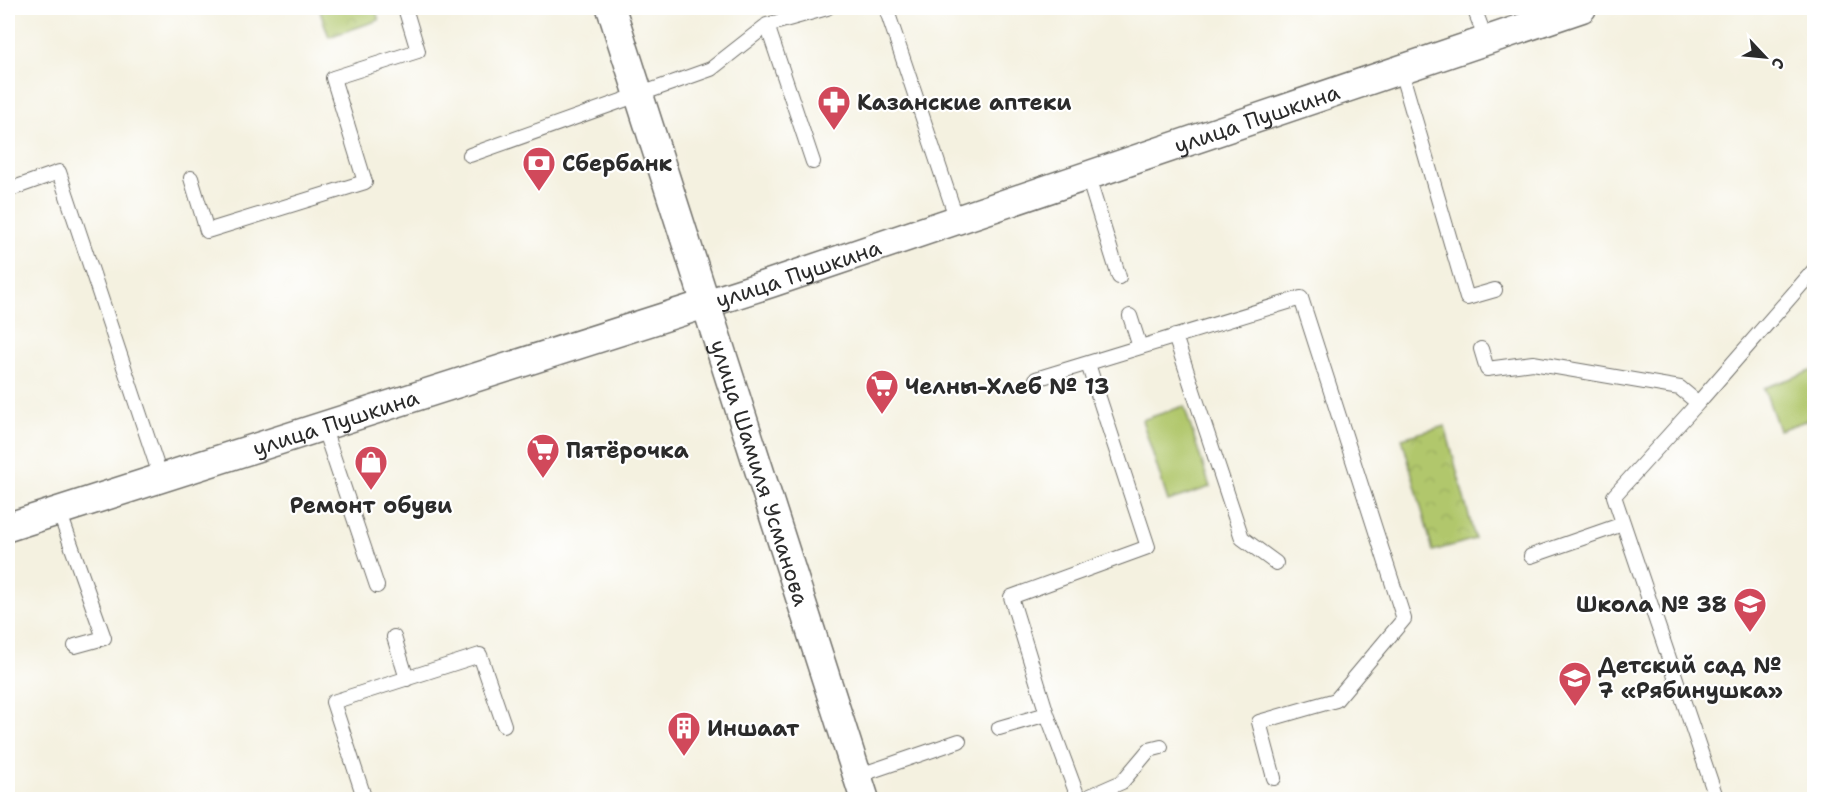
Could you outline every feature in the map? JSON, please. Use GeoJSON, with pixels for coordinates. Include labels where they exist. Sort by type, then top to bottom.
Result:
{"type":"FeatureCollection","features":[{"type":"Feature","properties":{"kind":"street","name":"улица Шамиля Усманова"},"geometry":{"type":"LineString","coordinates":[[610,8],[861,788]]}},
{"type":"Feature","properties":{"kind":"street","name":"улица Пушкина"},"geometry":{"type":"LineString","coordinates":[[8,527],[957,220],[1087,174],[1582,8]]}},
{"type":"Feature","properties":{"kind":"lane"},"geometry":{"type":"LineString","coordinates":[[191,177],[207,231],[365,182],[333,78],[418,51],[405,8]]}},
{"type":"Feature","properties":{"kind":"lane"},"geometry":{"type":"LineString","coordinates":[[470,155],[711,69],[767,25],[827,8]]}},
{"type":"Feature","properties":{"kind":"lane"},"geometry":{"type":"LineString","coordinates":[[886,8],[957,220]]}},
{"type":"Feature","properties":{"kind":"lane"},"geometry":{"type":"LineString","coordinates":[[1474,8],[1486,40]]}},
{"type":"Feature","properties":{"kind":"lane"},"geometry":{"type":"LineString","coordinates":[[767,25],[813,162]]}},
{"type":"Feature","properties":{"kind":"lane"},"geometry":{"type":"LineString","coordinates":[[1400,68],[1467,298],[1495,290]]}},
{"type":"Feature","properties":{"kind":"lane"},"geometry":{"type":"LineString","coordinates":[[8,190],[59,172],[161,478]]}},
{"type":"Feature","properties":{"kind":"lane"},"geometry":{"type":"LineString","coordinates":[[1087,174],[1119,277]]}},
{"type":"Feature","properties":{"kind":"lane"},"geometry":{"type":"LineString","coordinates":[[1717,800],[1614,496],[1815,270]]}},
{"type":"Feature","properties":{"kind":"lane"},"geometry":{"type":"LineString","coordinates":[[1036,379],[1301,298],[1404,619],[1336,700],[1259,722],[1274,778]]}},
{"type":"Feature","properties":{"kind":"lane"},"geometry":{"type":"LineString","coordinates":[[1131,316],[1140,347]]}},
{"type":"Feature","properties":{"kind":"lane"},"geometry":{"type":"LineString","coordinates":[[1175,336],[1242,538],[1276,563]]}},
{"type":"Feature","properties":{"kind":"lane"},"geometry":{"type":"LineString","coordinates":[[1481,350],[1487,369],[1533,363],[1680,388],[1698,403]]}},
{"type":"Feature","properties":{"kind":"lane"},"geometry":{"type":"LineString","coordinates":[[1088,364],[1149,547],[1011,597],[1047,714],[1080,800],[1122,782],[1149,750],[1161,747]]}},
{"type":"Feature","properties":{"kind":"lane"},"geometry":{"type":"LineString","coordinates":[[323,426],[377,586]]}},
{"type":"Feature","properties":{"kind":"lane"},"geometry":{"type":"LineString","coordinates":[[59,511],[104,638],[75,646]]}},
{"type":"Feature","properties":{"kind":"lane"},"geometry":{"type":"LineString","coordinates":[[1531,556],[1623,524]]}},
{"type":"Feature","properties":{"kind":"lane"},"geometry":{"type":"LineString","coordinates":[[394,637],[407,679]]}},
{"type":"Feature","properties":{"kind":"lane"},"geometry":{"type":"LineString","coordinates":[[365,800],[333,702],[480,656],[504,725]]}},
{"type":"Feature","properties":{"kind":"lane"},"geometry":{"type":"LineString","coordinates":[[999,728],[1047,714]]}},
{"type":"Feature","properties":{"kind":"lane"},"geometry":{"type":"LineString","coordinates":[[861,788],[958,741]]}},
{"type":"Feature","properties":{"kind":"green space"},"geometry":{"type":"Polygon","coordinates":[[[319,8],[375,8],[379,20],[329,37],[319,8]]]}},
{"type":"Feature","properties":{"kind":"green space"},"geometry":{"type":"Polygon","coordinates":[[[1814,370],[1814,418],[1779,430],[1764,388],[1814,370]]]}},
{"type":"Feature","properties":{"kind":"green space"},"geometry":{"type":"Polygon","coordinates":[[[1184,406],[1210,487],[1168,501],[1142,420],[1184,406]]]}},
{"type":"Feature","properties":{"kind":"green space"},"geometry":{"type":"Polygon","coordinates":[[[1445,426],[1475,539],[1433,551],[1402,438],[1445,426]]]}},
{"type":"Feature","properties":{"kind":"place","name":"Казанские аптеки"},"geometry":{"type":"Point","coordinates":[834,131]}},
{"type":"Feature","properties":{"kind":"place","name":"Сбербанк"},"geometry":{"type":"Point","coordinates":[539,192]}},
{"type":"Feature","properties":{"kind":"place","name":"Челны-Хлеб № 13"},"geometry":{"type":"Point","coordinates":[882,415]}},
{"type":"Feature","properties":{"kind":"place","name":"Пятёрочка"},"geometry":{"type":"Point","coordinates":[543,479]}},
{"type":"Feature","properties":{"kind":"place","name":"Ремонт обуви"},"geometry":{"type":"Point","coordinates":[371,491]}},
{"type":"Feature","properties":{"kind":"place","name":"Школа № 38"},"geometry":{"type":"Point","coordinates":[1750,633]}},
{"type":"Feature","properties":{"kind":"place","name":"Детский сад № 7 «Рябинушка»"},"geometry":{"type":"Point","coordinates":[1575,707]}},
{"type":"Feature","properties":{"kind":"place","name":"Иншаат"},"geometry":{"type":"Point","coordinates":[684,757]}}]}
